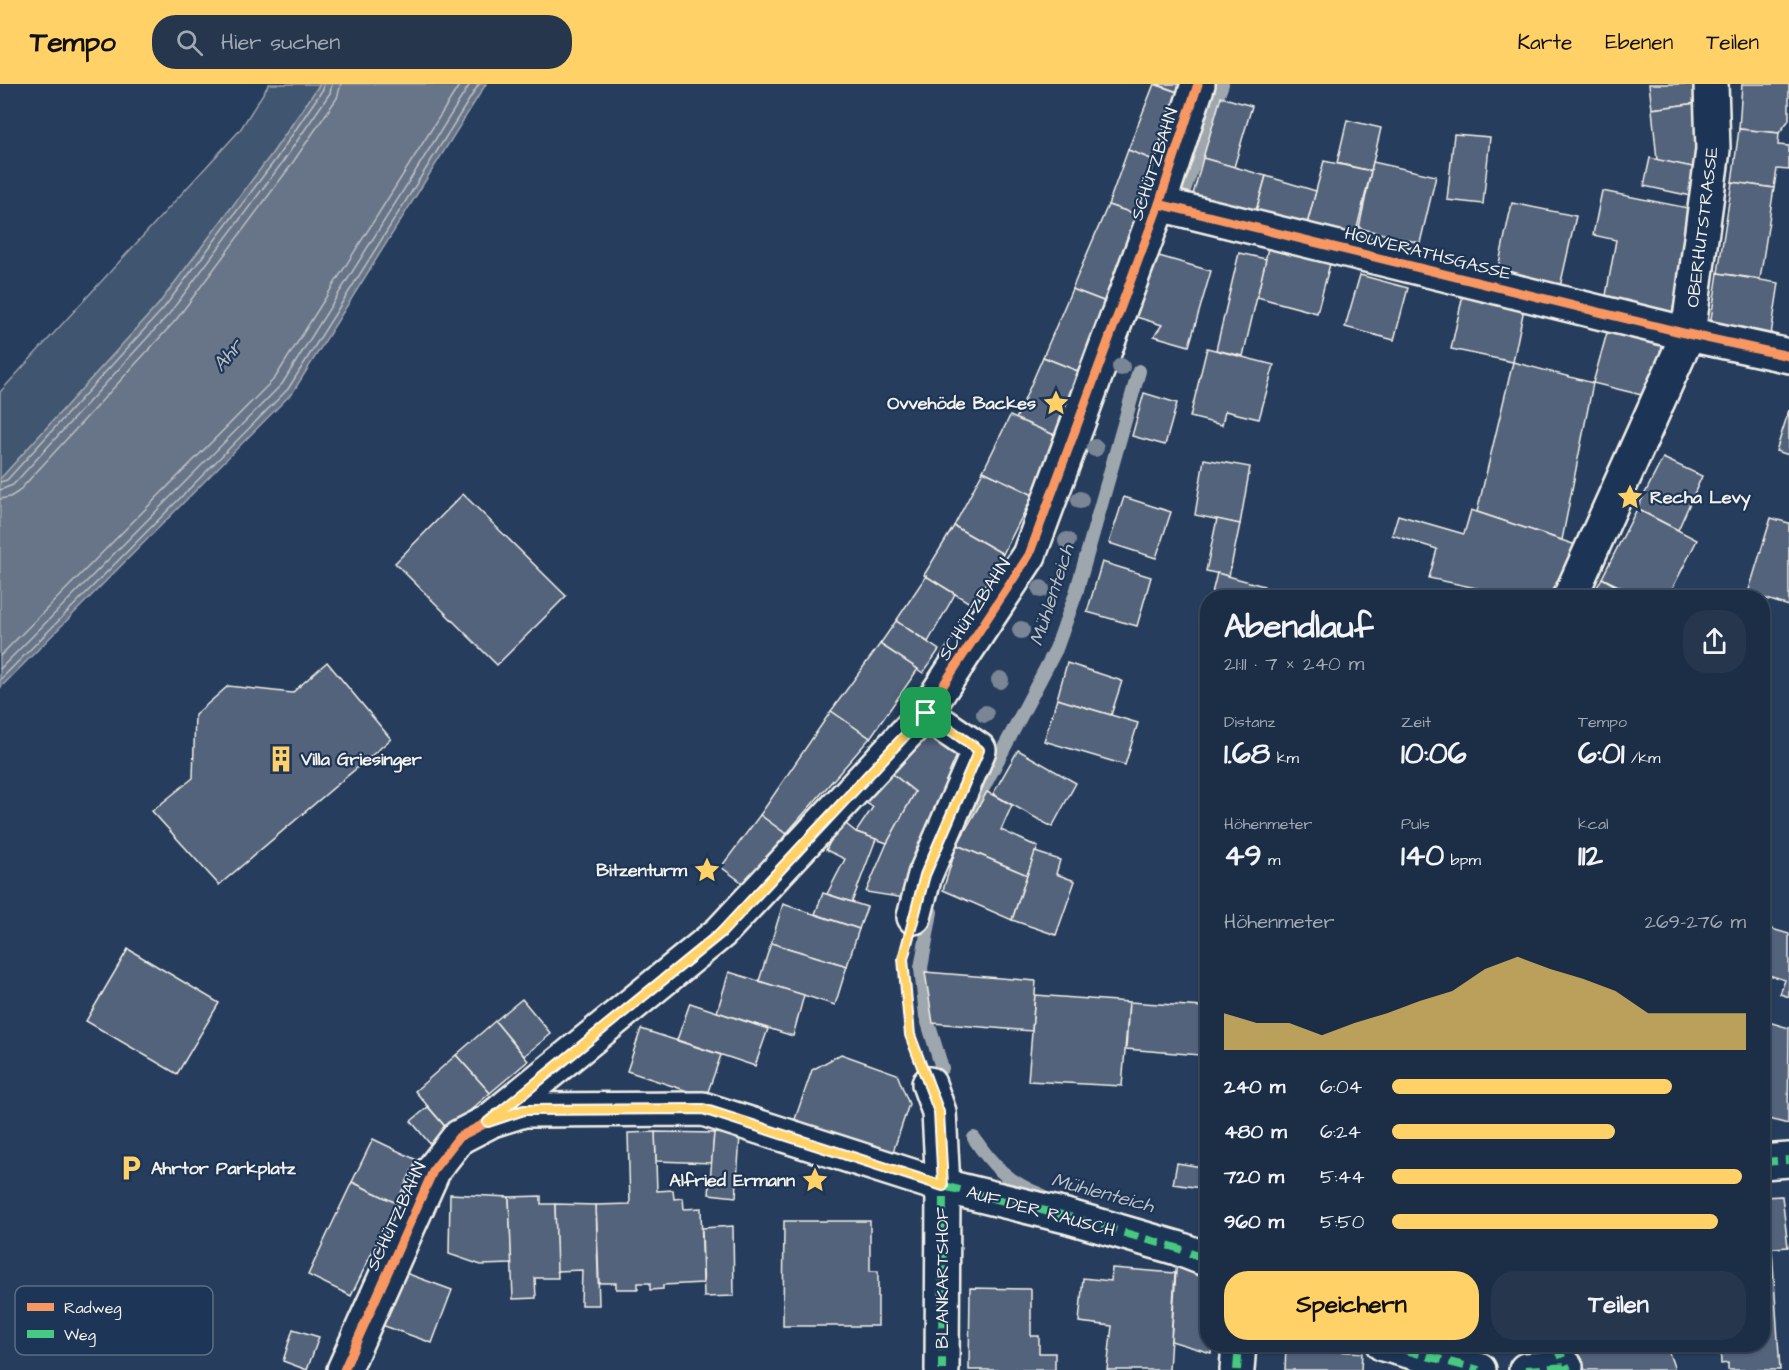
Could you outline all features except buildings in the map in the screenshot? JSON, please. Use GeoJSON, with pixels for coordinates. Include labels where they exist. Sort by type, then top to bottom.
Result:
{"type":"FeatureCollection","features":[{"type":"Feature","properties":{"kind":"street","name":"SCHÜTZBAHN"},"geometry":{"type":"LineString","coordinates":[[344,1370],[434,1168],[459,1137],[488,1122],[722,932],[926,713],[1029,555],[1159,204],[1198,84]]}},
{"type":"Feature","properties":{"kind":"street","name":"OBERHUTSTRASSE"},"geometry":{"type":"LineString","coordinates":[[1573,590],[1688,334],[1713,150],[1711,84]]}},
{"type":"Feature","properties":{"kind":"street","name":"HOUVERATHSGASSE"},"geometry":{"type":"LineString","coordinates":[[1159,204],[1688,334],[1789,356]]}},
{"type":"Feature","properties":{"kind":"street"},"geometry":{"type":"LineString","coordinates":[[914,917],[925,875],[979,750],[926,713]]}},
{"type":"Feature","properties":{"kind":"street","name":"BLANKARTSHOF"},"geometry":{"type":"LineString","coordinates":[[929,1084],[939,1112],[943,1186],[942,1370]]}},
{"type":"Feature","properties":{"kind":"street","name":"AUF DER RAUSCH"},"geometry":{"type":"LineString","coordinates":[[488,1122],[524,1110],[703,1109],[943,1186],[1066,1216],[1177,1248],[1200,1257]]}},
{"type":"Feature","properties":{"kind":"street"},"geometry":{"type":"LineString","coordinates":[[1770,1161],[1789,1160]]}},
{"type":"Feature","properties":{"kind":"street"},"geometry":{"type":"LineString","coordinates":[[1413,1352],[1479,1370]]}},
{"type":"Feature","properties":{"kind":"street"},"geometry":{"type":"LineString","coordinates":[[1526,1370],[1564,1360]]}},
{"type":"Feature","properties":{"kind":"path"},"geometry":{"type":"LineString","coordinates":[[914,917],[903,959],[910,1035],[929,1084]]}},
{"type":"Feature","properties":{"kind":"shaded area"},"geometry":{"type":"Polygon","coordinates":[[[269,84],[320,84],[271,155],[158,305],[0,479],[0,392],[240,130],[269,84]]]}},
{"type":"Feature","properties":{"kind":"water","name":"Ahr"},"geometry":{"type":"Polygon","coordinates":[[[320,84],[486,84],[293,392],[0,688],[0,479],[158,305],[271,155],[320,84]]]}},
{"type":"Feature","properties":{"kind":"waterway","name":"Mühlenteich"},"geometry":{"type":"LineString","coordinates":[[1184,190],[1222,84]]}},
{"type":"Feature","properties":{"kind":"waterway","name":"Mühlenteich"},"geometry":{"type":"LineString","coordinates":[[963,826],[1056,649],[1076,593],[1139,371]]}},
{"type":"Feature","properties":{"kind":"waterway","name":"Mühlenteich"},"geometry":{"type":"LineString","coordinates":[[931,912],[921,968],[926,1016],[942,1068]]}},
{"type":"Feature","properties":{"kind":"waterway","name":"Mühlenteich"},"geometry":{"type":"LineString","coordinates":[[974,1138],[1002,1172],[1028,1190],[1039,1194]]}},
{"type":"Feature","properties":{"kind":"marked path"},"geometry":{"type":"LineString","coordinates":[[914,917],[925,875],[979,750],[925,713]]}},
{"type":"Feature","properties":{"kind":"marked path"},"geometry":{"type":"LineString","coordinates":[[929,1084],[939,1112],[943,1186],[942,1370]]}},
{"type":"Feature","properties":{"kind":"marked path"},"geometry":{"type":"LineString","coordinates":[[499,1118],[524,1110],[703,1109],[943,1186],[1066,1216],[1177,1248],[1200,1257]]}},
{"type":"Feature","properties":{"kind":"marked path"},"geometry":{"type":"LineString","coordinates":[[1770,1161],[1789,1160]]}},
{"type":"Feature","properties":{"kind":"marked path"},"geometry":{"type":"LineString","coordinates":[[1237,1370],[1238,1352]]}},
{"type":"Feature","properties":{"kind":"marked path"},"geometry":{"type":"LineString","coordinates":[[1413,1352],[1479,1370]]}},
{"type":"Feature","properties":{"kind":"marked path"},"geometry":{"type":"LineString","coordinates":[[1560,1352],[1568,1370]]}},
{"type":"Feature","properties":{"kind":"marked path"},"geometry":{"type":"LineString","coordinates":[[1526,1370],[1566,1367]]}},
{"type":"Feature","properties":{"kind":"cycle path"},"geometry":{"type":"LineString","coordinates":[[344,1370],[434,1169],[459,1137],[488,1122],[721,932],[925,713],[1029,555],[1159,204],[1198,84]]}},
{"type":"Feature","properties":{"kind":"cycle path"},"geometry":{"type":"LineString","coordinates":[[1159,204],[1688,334],[1789,356]]}},
{"type":"Feature","properties":{"kind":"place","name":"Ovvehöde Backes"},"geometry":{"type":"Point","coordinates":[1056,403]}},
{"type":"Feature","properties":{"kind":"place","name":"Recha Levy"},"geometry":{"type":"Point","coordinates":[1630,497]}},
{"type":"Feature","properties":{"kind":"place","name":"Villa Griesinger"},"geometry":{"type":"Point","coordinates":[281,759]}},
{"type":"Feature","properties":{"kind":"place","name":"Bitzenturm"},"geometry":{"type":"Point","coordinates":[707,870]}},
{"type":"Feature","properties":{"kind":"place","name":"Ahrtor Parkplatz"},"geometry":{"type":"Point","coordinates":[131,1168]}},
{"type":"Feature","properties":{"kind":"place","name":"Alfried Ermann"},"geometry":{"type":"Point","coordinates":[815,1180]}},
{"type":"Feature","properties":{"kind":"route"},"geometry":{"type":"LineString","coordinates":[[926,713],[979,750],[925,875],[903,959],[910,1035],[939,1112],[943,1186],[703,1109],[524,1110],[488,1122],[722,932],[926,713]]}}]}
